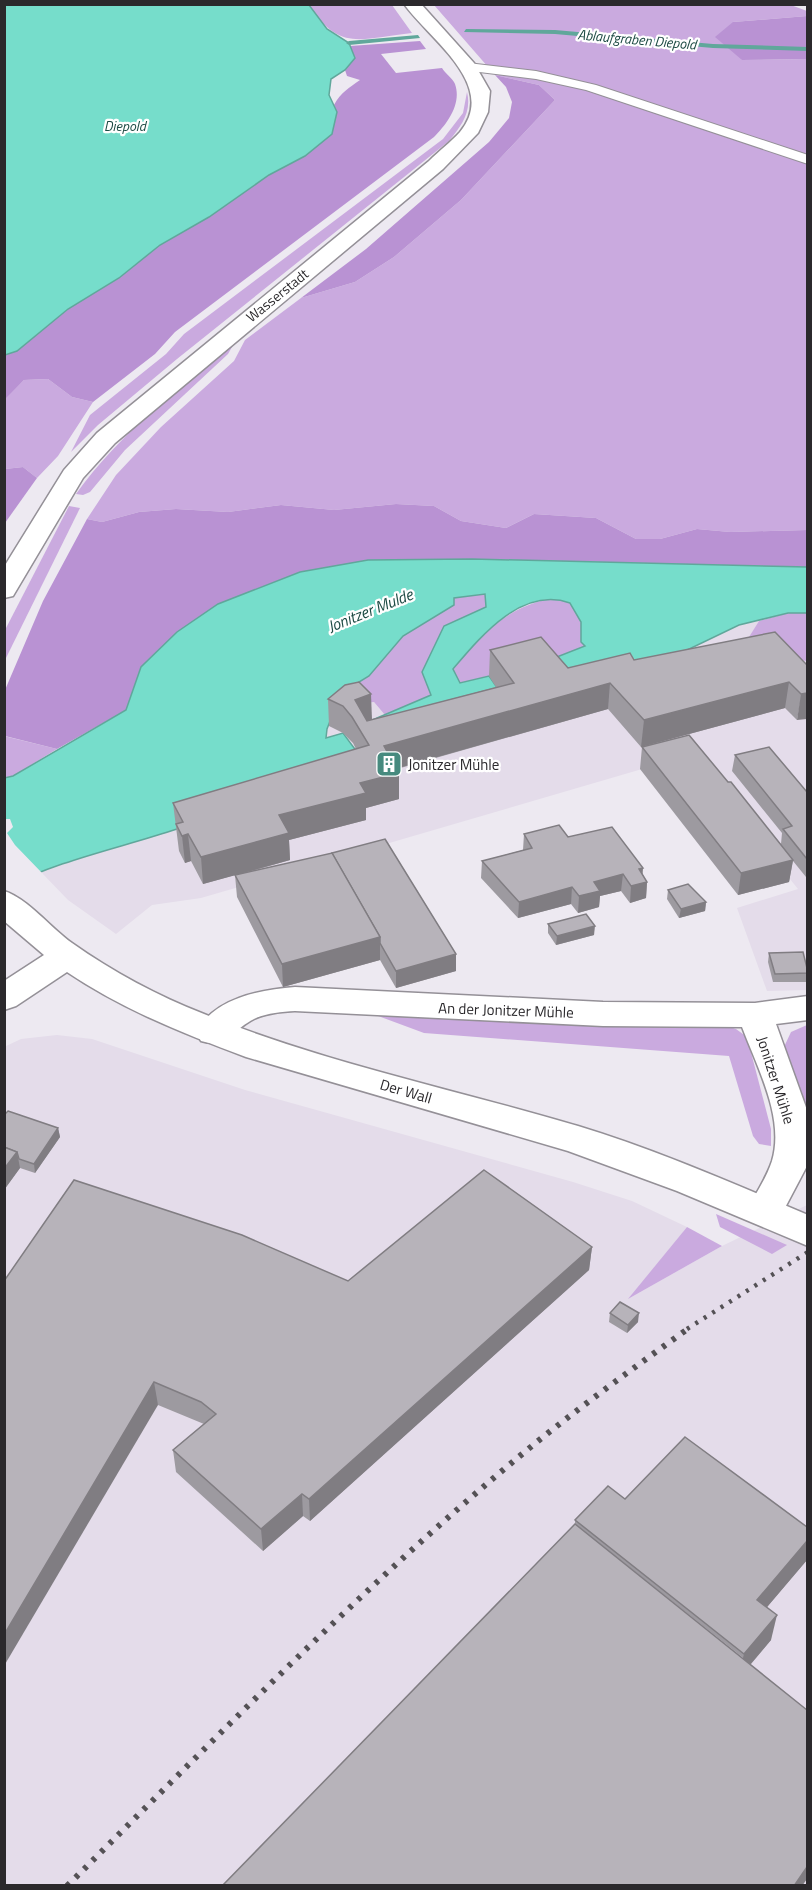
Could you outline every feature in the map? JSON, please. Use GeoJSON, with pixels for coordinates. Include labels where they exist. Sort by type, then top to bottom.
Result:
{"type":"FeatureCollection","features":[{"type":"Feature","properties":{"kind":"main road","name":"Wasserstadt"},"geometry":{"type":"LineString","coordinates":[[4,590],[73,476],[106,438],[179,375],[436,165],[469,133],[482,101],[481,92],[468,67],[412,4]]}},
{"type":"Feature","properties":{"kind":"main road","name":"Der Wall"},"geometry":{"type":"LineString","coordinates":[[12,910],[66,956],[143,1001],[213,1032],[258,1048],[578,1140],[765,1211],[807,1231]]}},
{"type":"Feature","properties":{"kind":"main road"},"geometry":{"type":"LineString","coordinates":[[4,998],[66,956]]}},
{"type":"Feature","properties":{"kind":"main road","name":"An der Jonitzer Mühle"},"geometry":{"type":"LineString","coordinates":[[213,1032],[225,1020],[248,1006],[295,999],[603,1014],[755,1015],[807,1008]]}},
{"type":"Feature","properties":{"kind":"main road","name":"Jonitzer Mühle"},"geometry":{"type":"LineString","coordinates":[[755,1015],[793,1133],[789,1164],[765,1211]]}},
{"type":"Feature","properties":{"kind":"lane"},"geometry":{"type":"LineString","coordinates":[[468,67],[537,75],[578,84],[734,138],[807,159]]}},
{"type":"Feature","properties":{"kind":"shaded area"},"geometry":{"type":"Polygon","coordinates":[[[788,4],[807,11],[807,16],[733,22],[742,60],[807,59],[807,530],[730,532],[697,529],[660,539],[636,539],[596,518],[534,514],[506,528],[461,521],[434,506],[396,504],[334,510],[281,505],[228,512],[176,509],[139,512],[102,522],[87,519],[116,475],[161,427],[234,361],[245,340],[301,298],[355,282],[394,257],[461,200],[555,100],[539,85],[495,75],[434,5],[788,4]]]}},
{"type":"Feature","properties":{"kind":"shaded area"},"geometry":{"type":"Polygon","coordinates":[[[309,5],[392,5],[412,33],[353,39],[331,30],[309,5]]]}},
{"type":"Feature","properties":{"kind":"shaded area"},"geometry":{"type":"Polygon","coordinates":[[[807,16],[807,59],[742,60],[715,37],[733,22],[807,16]]]}},
{"type":"Feature","properties":{"kind":"shaded area"},"geometry":{"type":"Polygon","coordinates":[[[420,41],[426,49],[381,54],[396,73],[442,68],[454,82],[457,91],[455,106],[444,126],[434,137],[175,332],[155,354],[93,402],[72,397],[48,379],[24,380],[5,399],[5,355],[17,351],[68,309],[119,278],[160,245],[209,217],[269,175],[305,156],[337,113],[334,105],[360,80],[347,76],[345,70],[355,58],[350,46],[420,41]]]}},
{"type":"Feature","properties":{"kind":"shaded area"},"geometry":{"type":"Polygon","coordinates":[[[495,75],[539,85],[555,100],[461,200],[394,257],[355,282],[301,298],[366,249],[489,142],[509,118],[512,102],[506,87],[495,75]]]}},
{"type":"Feature","properties":{"kind":"shaded area"},"geometry":{"type":"Polygon","coordinates":[[[467,92],[467,112],[449,141],[177,359],[98,425],[71,452],[90,415],[166,354],[184,334],[443,139],[463,113],[467,92]]]}},
{"type":"Feature","properties":{"kind":"shaded area"},"geometry":{"type":"Polygon","coordinates":[[[236,340],[228,354],[125,450],[90,492],[83,495],[76,494],[131,431],[236,340]]]}},
{"type":"Feature","properties":{"kind":"shaded area"},"geometry":{"type":"Polygon","coordinates":[[[48,379],[72,397],[93,402],[58,456],[37,478],[23,467],[5,469],[4,399],[24,380],[48,379]]]}},
{"type":"Feature","properties":{"kind":"shaded area"},"geometry":{"type":"Polygon","coordinates":[[[23,467],[37,478],[5,523],[5,469],[23,467]]]}},
{"type":"Feature","properties":{"kind":"shaded area"},"geometry":{"type":"Polygon","coordinates":[[[396,504],[434,506],[461,521],[506,528],[534,514],[596,518],[636,539],[660,539],[697,529],[730,532],[807,530],[807,567],[472,559],[373,560],[300,572],[141,667],[126,710],[57,749],[5,736],[5,690],[43,601],[87,519],[102,522],[139,512],[176,509],[228,512],[281,505],[334,510],[396,504]]]}},
{"type":"Feature","properties":{"kind":"shaded area"},"geometry":{"type":"Polygon","coordinates":[[[69,506],[80,508],[5,660],[5,630],[69,506]]]}},
{"type":"Feature","properties":{"kind":"shaded area"},"geometry":{"type":"Polygon","coordinates":[[[485,594],[486,607],[431,695],[385,715],[374,702],[347,704],[347,689],[369,676],[403,636],[453,605],[454,598],[485,594]]]}},
{"type":"Feature","properties":{"kind":"shaded area"},"geometry":{"type":"Polygon","coordinates":[[[555,597],[570,603],[581,622],[581,642],[586,646],[539,664],[460,683],[453,669],[497,623],[522,608],[555,597]]]}},
{"type":"Feature","properties":{"kind":"shaded area"},"geometry":{"type":"Polygon","coordinates":[[[788,613],[807,613],[807,661],[739,653],[759,621],[788,613]]]}},
{"type":"Feature","properties":{"kind":"shaded area"},"geometry":{"type":"Polygon","coordinates":[[[759,621],[740,653],[807,661],[807,990],[767,991],[737,908],[798,889],[690,755],[201,898],[152,905],[116,934],[68,900],[41,872],[107,849],[326,739],[327,729],[341,693],[374,702],[385,715],[512,709],[489,676],[759,621]]]}},
{"type":"Feature","properties":{"kind":"shaded area"},"geometry":{"type":"Polygon","coordinates":[[[4,736],[57,749],[13,776],[5,778],[4,736]]]}},
{"type":"Feature","properties":{"kind":"shaded area"},"geometry":{"type":"Polygon","coordinates":[[[362,1010],[719,1023],[736,1029],[747,1037],[771,1129],[771,1146],[759,1144],[753,1136],[729,1056],[424,1033],[362,1010]]]}},
{"type":"Feature","properties":{"kind":"shaded area"},"geometry":{"type":"Polygon","coordinates":[[[807,1025],[807,1121],[784,1047],[791,1032],[807,1025]]]}},
{"type":"Feature","properties":{"kind":"shaded area"},"geometry":{"type":"Polygon","coordinates":[[[57,1035],[92,1039],[245,1090],[573,1182],[632,1201],[687,1227],[630,1298],[722,1246],[807,1205],[807,1885],[5,1885],[4,1047],[21,1039],[57,1035]]]}},
{"type":"Feature","properties":{"kind":"shaded area"},"geometry":{"type":"Polygon","coordinates":[[[716,1214],[787,1245],[772,1254],[720,1227],[716,1214]]]}},
{"type":"Feature","properties":{"kind":"shaded area"},"geometry":{"type":"Polygon","coordinates":[[[687,1227],[722,1246],[628,1299],[687,1227]]]}},
{"type":"Feature","properties":{"kind":"water","name":"Diepold"},"geometry":{"type":"Polygon","coordinates":[[[5,4],[309,5],[327,29],[349,43],[355,58],[345,70],[331,79],[329,95],[337,112],[332,134],[305,156],[269,175],[209,217],[160,245],[119,278],[68,309],[17,351],[5,355],[5,4]]]}},
{"type":"Feature","properties":{"kind":"water","name":"Jonitzer Mulde"},"geometry":{"type":"Polygon","coordinates":[[[472,559],[807,567],[807,613],[788,613],[739,625],[627,679],[539,664],[585,646],[581,642],[581,622],[570,603],[552,600],[535,602],[504,617],[476,642],[453,669],[460,683],[489,676],[512,709],[356,727],[431,695],[422,672],[444,626],[486,607],[485,594],[454,598],[454,605],[403,636],[369,676],[341,693],[327,729],[326,738],[343,733],[360,756],[200,821],[68,862],[5,888],[4,778],[13,776],[126,710],[141,667],[177,632],[218,604],[300,572],[368,560],[472,559]]]}},
{"type":"Feature","properties":{"kind":"pier"},"geometry":{"type":"Polygon","coordinates":[[[5,819],[10,819],[13,827],[7,833],[15,845],[43,874],[4,891],[5,819]]]}},
{"type":"Feature","properties":{"kind":"building"},"geometry":{"type":"Polygon","coordinates":[[[775,632],[807,665],[807,693],[801,694],[789,682],[644,720],[610,683],[384,746],[399,773],[360,783],[366,793],[279,815],[289,833],[201,857],[188,834],[182,836],[176,824],[183,822],[173,803],[369,745],[343,706],[328,699],[345,685],[359,682],[371,694],[355,700],[367,721],[514,683],[490,650],[541,637],[568,668],[630,653],[634,660],[775,632]]]}},
{"type":"Feature","properties":{"kind":"building"},"geometry":{"type":"Polygon","coordinates":[[[689,735],[728,782],[731,782],[793,860],[741,873],[642,747],[689,735]]]}},
{"type":"Feature","properties":{"kind":"building"},"geometry":{"type":"Polygon","coordinates":[[[769,747],[807,792],[807,859],[783,829],[792,826],[735,755],[769,747]]]}},
{"type":"Feature","properties":{"kind":"building"},"geometry":{"type":"Polygon","coordinates":[[[559,825],[568,837],[612,827],[643,868],[639,869],[647,882],[631,886],[623,874],[594,882],[600,891],[579,896],[572,887],[519,902],[482,861],[532,848],[524,834],[559,825]]]}},
{"type":"Feature","properties":{"kind":"building"},"geometry":{"type":"Polygon","coordinates":[[[385,839],[456,954],[396,971],[380,943],[380,937],[332,853],[385,839]]]}},
{"type":"Feature","properties":{"kind":"building"},"geometry":{"type":"Polygon","coordinates":[[[332,853],[380,937],[282,964],[235,875],[332,853]]]}},
{"type":"Feature","properties":{"kind":"building"},"geometry":{"type":"Polygon","coordinates":[[[688,884],[706,902],[681,909],[668,890],[688,884]]]}},
{"type":"Feature","properties":{"kind":"building"},"geometry":{"type":"Polygon","coordinates":[[[586,914],[595,926],[557,936],[548,924],[586,914]]]}},
{"type":"Feature","properties":{"kind":"building"},"geometry":{"type":"Polygon","coordinates":[[[803,952],[807,973],[775,974],[769,953],[803,952]]]}},
{"type":"Feature","properties":{"kind":"building"},"geometry":{"type":"Polygon","coordinates":[[[8,1111],[58,1128],[34,1164],[19,1159],[17,1152],[4,1147],[4,1115],[8,1111]]]}},
{"type":"Feature","properties":{"kind":"building"},"geometry":{"type":"Polygon","coordinates":[[[4,1147],[17,1152],[4,1169],[4,1147]]]}},
{"type":"Feature","properties":{"kind":"building"},"geometry":{"type":"Polygon","coordinates":[[[484,1170],[592,1247],[309,1499],[302,1494],[261,1529],[173,1450],[216,1414],[201,1402],[154,1382],[4,1635],[4,1281],[74,1180],[242,1235],[348,1281],[484,1170]]]}},
{"type":"Feature","properties":{"kind":"building"},"geometry":{"type":"Polygon","coordinates":[[[620,1302],[639,1313],[628,1325],[610,1313],[620,1302]]]}},
{"type":"Feature","properties":{"kind":"building"},"geometry":{"type":"Polygon","coordinates":[[[685,1437],[807,1527],[807,1541],[757,1600],[777,1615],[744,1654],[575,1520],[608,1486],[625,1499],[685,1437]]]}},
{"type":"Feature","properties":{"kind":"building"},"geometry":{"type":"Polygon","coordinates":[[[575,1524],[807,1710],[807,1867],[794,1886],[222,1886],[575,1524]]]}},
{"type":"Feature","properties":{"kind":"waterway","name":"Ablaufgraben Diepold"},"geometry":{"type":"LineString","coordinates":[[466,31],[555,32],[713,46],[808,49]]}},
{"type":"Feature","properties":{"kind":"waterway","name":"Ablaufgraben Diepold"},"geometry":{"type":"LineString","coordinates":[[349,43],[418,37]]}},
{"type":"Feature","properties":{"kind":"railway"},"geometry":{"type":"LineString","coordinates":[[687,1329],[808,1252]]}},
{"type":"Feature","properties":{"kind":"railway"},"geometry":{"type":"LineString","coordinates":[[67,1886],[284,1671],[394,1566],[553,1429],[689,1328]]}},
{"type":"Feature","properties":{"kind":"place","name":"Jonitzer Mühle"},"geometry":{"type":"Point","coordinates":[389,764]}}]}
